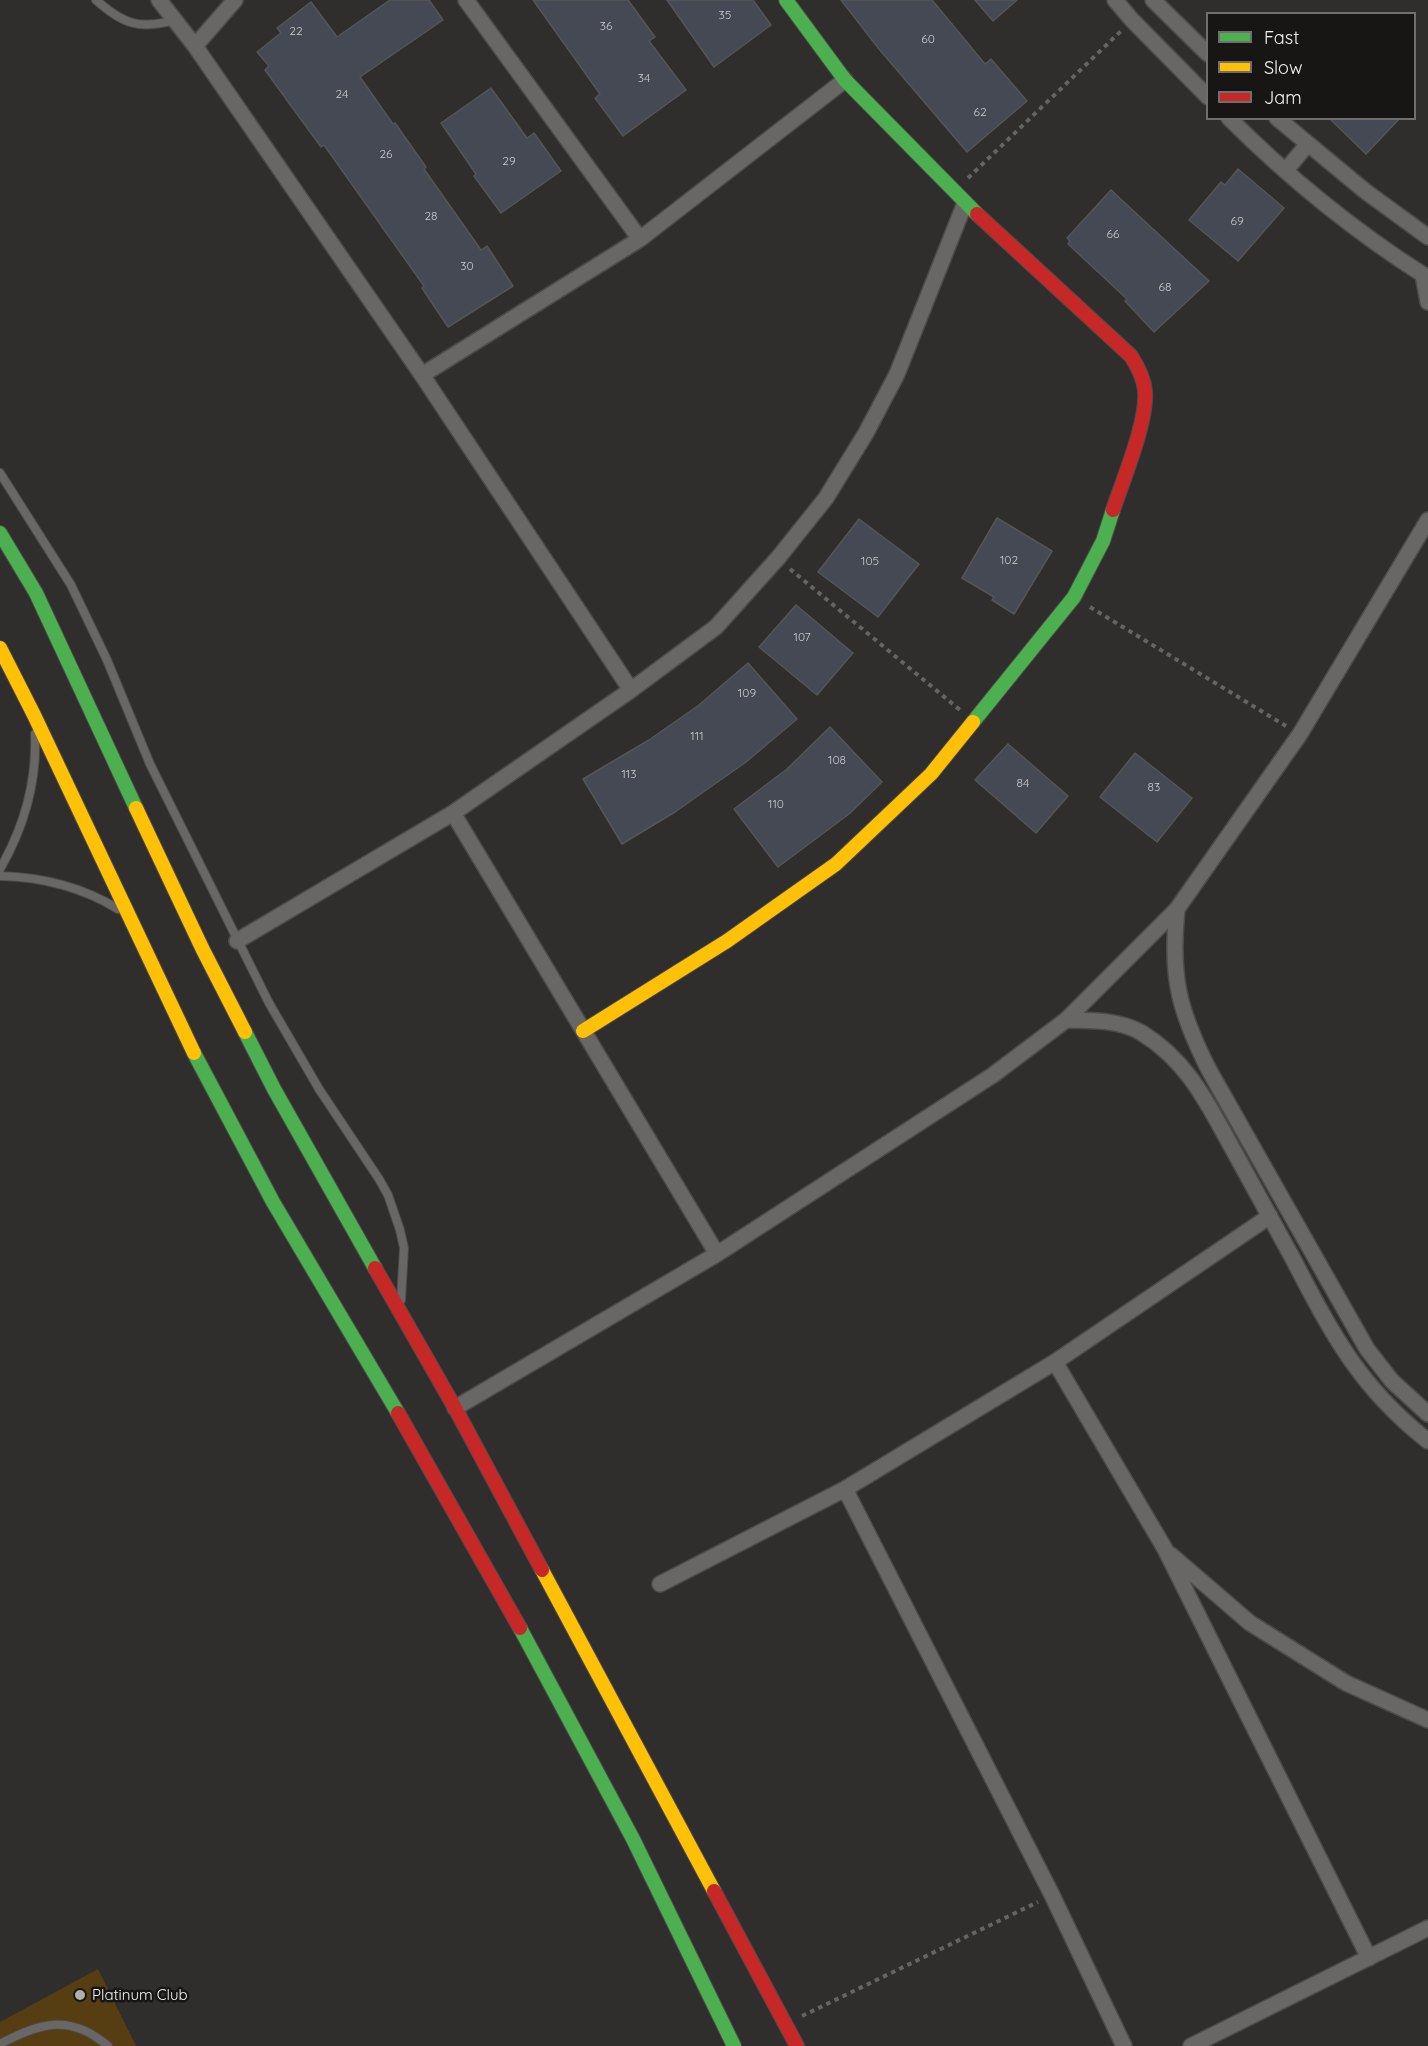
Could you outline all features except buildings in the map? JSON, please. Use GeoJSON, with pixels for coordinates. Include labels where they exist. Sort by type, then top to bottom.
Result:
{"type":"FeatureCollection","features":[{"type":"Feature","properties":{"kind":"street"},"geometry":{"type":"LineString","coordinates":[[159,0],[195,46],[422,375],[631,690]]}},
{"type":"Feature","properties":{"kind":"street"},"geometry":{"type":"LineString","coordinates":[[195,46],[236,0]]}},
{"type":"Feature","properties":{"kind":"street"},"geometry":{"type":"LineString","coordinates":[[466,0],[640,239]]}},
{"type":"Feature","properties":{"kind":"street"},"geometry":{"type":"LineString","coordinates":[[583,1031],[728,942],[836,864],[932,774],[1074,597],[1103,541],[1147,399],[1145,381],[1131,356],[960,197],[845,80],[786,0]]}},
{"type":"Feature","properties":{"kind":"street"},"geometry":{"type":"LineString","coordinates":[[1115,0],[1132,21],[1206,95]]}},
{"type":"Feature","properties":{"kind":"street"},"geometry":{"type":"LineString","coordinates":[[1153,0],[1206,52]]}},
{"type":"Feature","properties":{"kind":"street"},"geometry":{"type":"LineString","coordinates":[[422,375],[640,239],[845,80]]}},
{"type":"Feature","properties":{"kind":"street"},"geometry":{"type":"LineString","coordinates":[[1231,120],[1286,170],[1379,245],[1425,276],[1428,302]]}},
{"type":"Feature","properties":{"kind":"street"},"geometry":{"type":"LineString","coordinates":[[1279,120],[1365,191],[1428,237]]}},
{"type":"Feature","properties":{"kind":"street"},"geometry":{"type":"LineString","coordinates":[[1286,170],[1307,145]]}},
{"type":"Feature","properties":{"kind":"street"},"geometry":{"type":"LineString","coordinates":[[237,941],[453,813],[631,690],[716,627],[778,558],[826,498],[866,433],[897,374],[960,197]]}},
{"type":"Feature","properties":{"kind":"street"},"geometry":{"type":"LineString","coordinates":[[455,1408],[717,1254],[993,1075],[1066,1020],[1177,909],[1300,734],[1428,520]]}},
{"type":"Feature","properties":{"kind":"street"},"geometry":{"type":"LineString","coordinates":[[0,533],[36,593],[197,937],[242,1027],[455,1408],[797,2046]]}},
{"type":"Feature","properties":{"kind":"street"},"geometry":{"type":"LineString","coordinates":[[0,648],[201,1068],[273,1202],[368,1360],[499,1588],[628,1829],[734,2046]]}},
{"type":"Feature","properties":{"kind":"street"},"geometry":{"type":"LineString","coordinates":[[453,813],[717,1254]]}},
{"type":"Feature","properties":{"kind":"street"},"geometry":{"type":"LineString","coordinates":[[1177,909],[1173,940],[1175,972],[1181,1003],[1191,1033],[1209,1070],[1367,1349],[1392,1381],[1428,1414]]}},
{"type":"Feature","properties":{"kind":"street"},"geometry":{"type":"LineString","coordinates":[[1066,1020],[1091,1020],[1139,1031],[1168,1052],[1194,1080],[1330,1330],[1348,1358],[1389,1407],[1428,1441]]}},
{"type":"Feature","properties":{"kind":"street"},"geometry":{"type":"LineString","coordinates":[[1194,1080],[1209,1070]]}},
{"type":"Feature","properties":{"kind":"street"},"geometry":{"type":"LineString","coordinates":[[660,1584],[845,1489],[1054,1362],[1270,1216]]}},
{"type":"Feature","properties":{"kind":"street"},"geometry":{"type":"LineString","coordinates":[[1054,1362],[1164,1549],[1369,1958]]}},
{"type":"Feature","properties":{"kind":"street"},"geometry":{"type":"LineString","coordinates":[[845,1489],[1052,1895],[1124,2046]]}},
{"type":"Feature","properties":{"kind":"street"},"geometry":{"type":"LineString","coordinates":[[1164,1549],[1250,1623],[1347,1683],[1428,1720]]}},
{"type":"Feature","properties":{"kind":"street"},"geometry":{"type":"LineString","coordinates":[[1191,2046],[1428,1928]]}},
{"type":"Feature","properties":{"kind":"lane"},"geometry":{"type":"LineString","coordinates":[[96,0],[112,14],[132,23],[152,25],[175,20]]}},
{"type":"Feature","properties":{"kind":"lane"},"geometry":{"type":"LineString","coordinates":[[0,473],[71,585],[107,660],[150,764],[237,941],[291,1042],[388,1195],[395,1211],[404,1248],[401,1314]]}},
{"type":"Feature","properties":{"kind":"lane"},"geometry":{"type":"LineString","coordinates":[[0,869],[16,837],[30,791],[35,740],[34,715]]}},
{"type":"Feature","properties":{"kind":"lane"},"geometry":{"type":"LineString","coordinates":[[0,876],[17,876],[60,883],[92,895],[129,915]]}},
{"type":"Feature","properties":{"kind":"lane"},"geometry":{"type":"LineString","coordinates":[[0,2044],[33,2028],[59,2024],[85,2030],[108,2046]]}},
{"type":"Feature","properties":{"kind":"path"},"geometry":{"type":"LineString","coordinates":[[960,197],[1132,21]]}},
{"type":"Feature","properties":{"kind":"path"},"geometry":{"type":"LineString","coordinates":[[778,558],[974,722]]}},
{"type":"Feature","properties":{"kind":"path"},"geometry":{"type":"LineString","coordinates":[[1074,597],[1300,734]]}},
{"type":"Feature","properties":{"kind":"path"},"geometry":{"type":"LineString","coordinates":[[787,2024],[1052,1895]]}},
{"type":"Feature","properties":{"kind":"shaded area","name":"Platinum Club"},"geometry":{"type":"Polygon","coordinates":[[[98,1969],[136,2046],[0,2046],[0,2022],[98,1969]]]}},
{"type":"Feature","properties":{"kind":"traffic: fast"},"geometry":{"type":"LineString","coordinates":[[786,0],[845,80],[977,214]]}},
{"type":"Feature","properties":{"kind":"traffic: fast"},"geometry":{"type":"LineString","coordinates":[[973,722],[1074,597],[1103,541],[1113,510]]}},
{"type":"Feature","properties":{"kind":"traffic: fast"},"geometry":{"type":"LineString","coordinates":[[0,533],[36,593],[136,808]]}},
{"type":"Feature","properties":{"kind":"traffic: fast"},"geometry":{"type":"LineString","coordinates":[[245,1032],[274,1089],[375,1268]]}},
{"type":"Feature","properties":{"kind":"traffic: fast"},"geometry":{"type":"LineString","coordinates":[[194,1053],[273,1202],[398,1413]]}},
{"type":"Feature","properties":{"kind":"traffic: fast"},"geometry":{"type":"LineString","coordinates":[[520,1628],[633,1839],[734,2046]]}},
{"type":"Feature","properties":{"kind":"traffic: slow"},"geometry":{"type":"LineString","coordinates":[[0,648],[194,1053]]}},
{"type":"Feature","properties":{"kind":"traffic: slow"},"geometry":{"type":"LineString","coordinates":[[583,1031],[727,941],[836,864],[931,774],[973,722]]}},
{"type":"Feature","properties":{"kind":"traffic: slow"},"geometry":{"type":"LineString","coordinates":[[136,808],[202,948],[245,1032]]}},
{"type":"Feature","properties":{"kind":"traffic: slow"},"geometry":{"type":"LineString","coordinates":[[542,1570],[714,1891]]}},
{"type":"Feature","properties":{"kind":"traffic: jam"},"geometry":{"type":"LineString","coordinates":[[977,214],[1131,356],[1140,373],[1145,391],[1143,418],[1113,510]]}},
{"type":"Feature","properties":{"kind":"traffic: jam"},"geometry":{"type":"LineString","coordinates":[[375,1268],[455,1408],[542,1570]]}},
{"type":"Feature","properties":{"kind":"traffic: jam"},"geometry":{"type":"LineString","coordinates":[[398,1413],[520,1628]]}},
{"type":"Feature","properties":{"kind":"traffic: jam"},"geometry":{"type":"LineString","coordinates":[[714,1891],[797,2046]]}},
{"type":"Feature","properties":{"kind":"place","name":"Platinum Club"},"geometry":{"type":"Point","coordinates":[80,1995]}}]}
